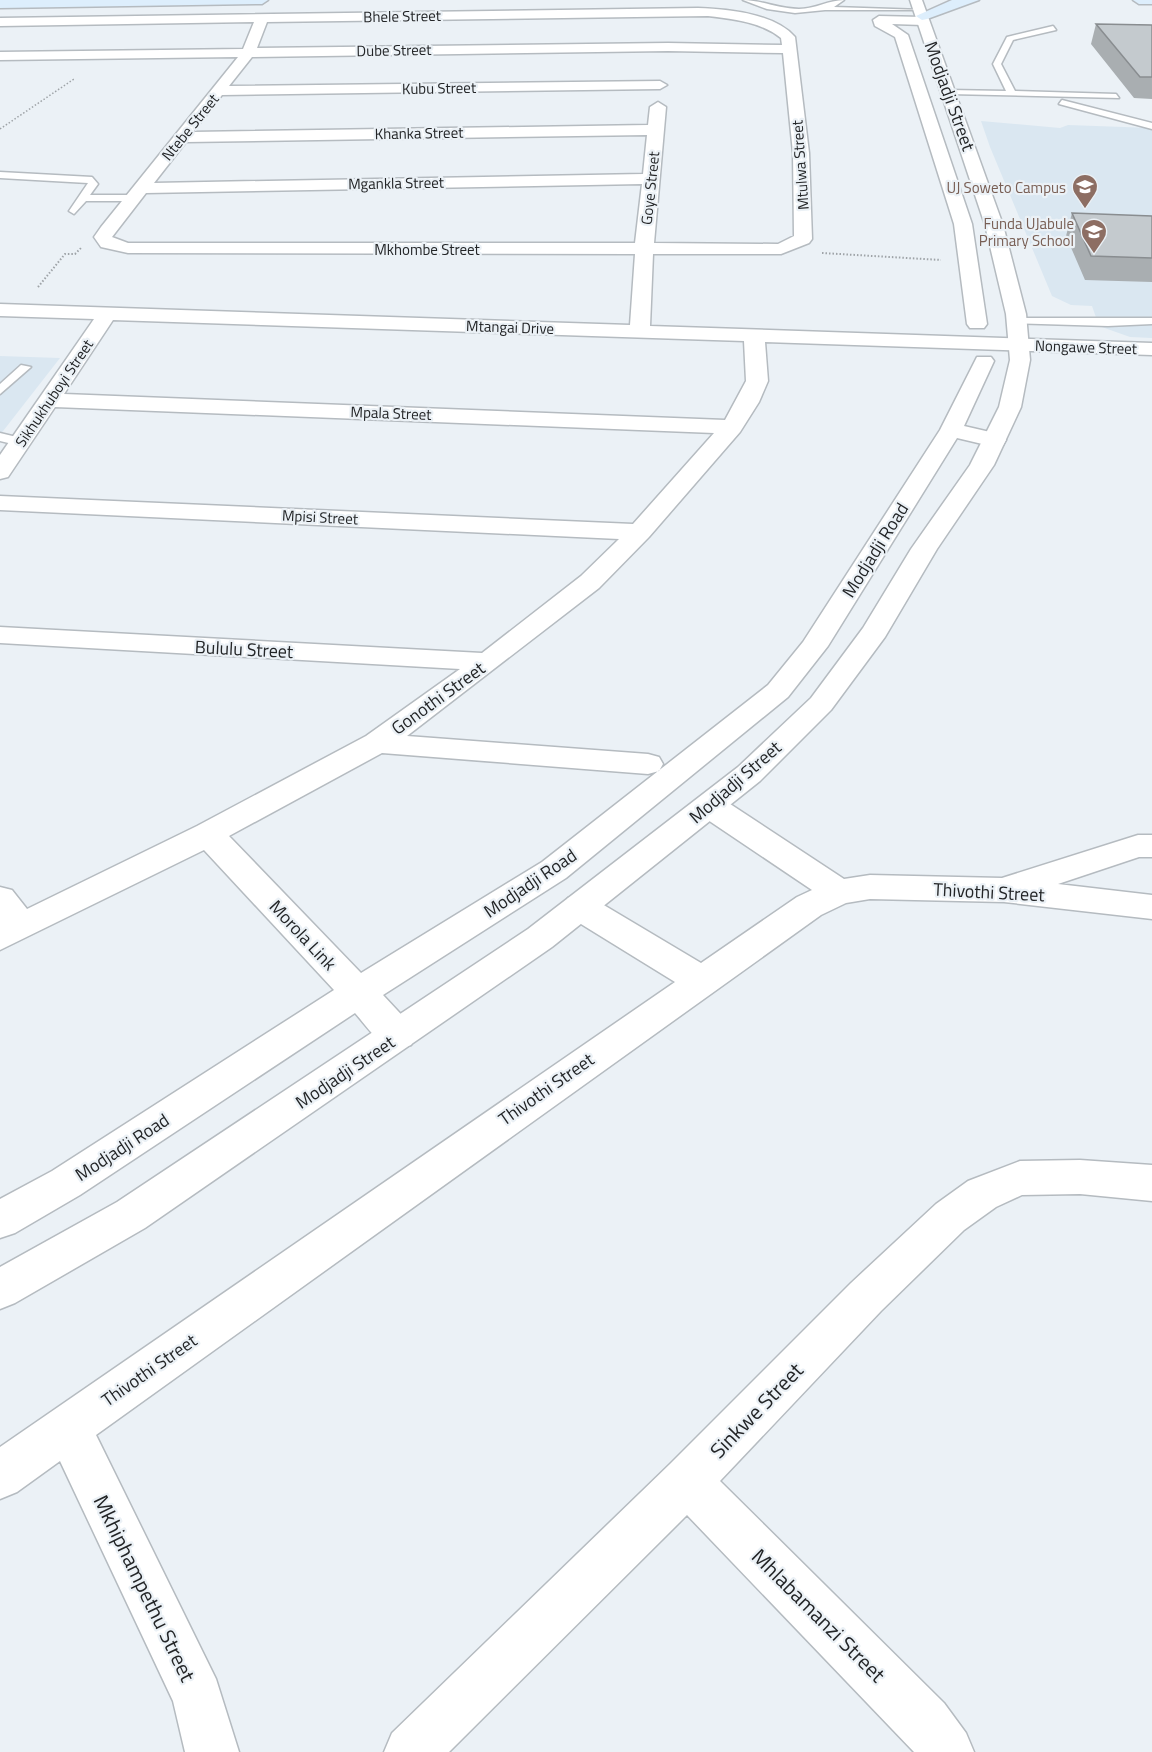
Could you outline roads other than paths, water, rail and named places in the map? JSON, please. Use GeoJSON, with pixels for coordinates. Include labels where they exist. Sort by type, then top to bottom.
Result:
{"type":"FeatureCollection","features":[{"type":"Feature","properties":{"kind":"main road"},"geometry":{"type":"LineString","coordinates":[[0,4],[262,0]]}},
{"type":"Feature","properties":{"kind":"main road"},"geometry":{"type":"LineString","coordinates":[[920,12],[974,0]]}},
{"type":"Feature","properties":{"kind":"main road"},"geometry":{"type":"LineString","coordinates":[[1139,0],[1152,0]]}},
{"type":"Feature","properties":{"kind":"street","name":"Bhele Street"},"geometry":{"type":"LineString","coordinates":[[0,22],[715,12],[778,31],[788,37],[787,48]]}},
{"type":"Feature","properties":{"kind":"street"},"geometry":{"type":"LineString","coordinates":[[920,12],[876,15],[880,23],[901,35],[963,224],[977,324]]}},
{"type":"Feature","properties":{"kind":"street","name":"Modjadji Street"},"geometry":{"type":"LineString","coordinates":[[0,1289],[131,1215],[540,938],[749,774],[821,704],[875,632],[924,549],[982,465],[1010,406],[1020,360],[1017,324],[994,225],[920,12]]}},
{"type":"Feature","properties":{"kind":"street","name":"Ntebe Street"},"geometry":{"type":"LineString","coordinates":[[107,231],[248,53],[262,18]]}},
{"type":"Feature","properties":{"kind":"street","name":"Dube Street"},"geometry":{"type":"LineString","coordinates":[[0,56],[668,46],[787,48]]}},
{"type":"Feature","properties":{"kind":"street","name":"Goye Street"},"geometry":{"type":"LineString","coordinates":[[640,331],[644,249],[660,85],[668,46]]}},
{"type":"Feature","properties":{"kind":"street","name":"Mtulwa Street"},"geometry":{"type":"LineString","coordinates":[[764,249],[788,247],[803,239],[805,233],[801,153],[787,48]]}},
{"type":"Feature","properties":{"kind":"street","name":"Kubu Street"},"geometry":{"type":"LineString","coordinates":[[219,91],[660,85]]}},
{"type":"Feature","properties":{"kind":"street","name":"Khanka Street"},"geometry":{"type":"LineString","coordinates":[[183,137],[656,129]]}},
{"type":"Feature","properties":{"kind":"street","name":"Mgankla Street"},"geometry":{"type":"LineString","coordinates":[[137,193],[651,179]]}},
{"type":"Feature","properties":{"kind":"street"},"geometry":{"type":"LineString","coordinates":[[963,224],[994,225]]}},
{"type":"Feature","properties":{"kind":"street","name":"Mkhombe Street"},"geometry":{"type":"LineString","coordinates":[[107,231],[103,237],[104,241],[128,249],[764,249]]}},
{"type":"Feature","properties":{"kind":"street","name":"Mtangai Drive"},"geometry":{"type":"LineString","coordinates":[[9,310],[754,335],[1017,324]]}},
{"type":"Feature","properties":{"kind":"street","name":"Sikhukhuboyi Street"},"geometry":{"type":"LineString","coordinates":[[0,472],[10,440],[51,400],[108,313]]}},
{"type":"Feature","properties":{"kind":"street","name":"Nongawe Street"},"geometry":{"type":"LineString","coordinates":[[1017,324],[1152,349]]}},
{"type":"Feature","properties":{"kind":"street","name":"Gonothi Street"},"geometry":{"type":"LineString","coordinates":[[11,932],[208,834],[377,743],[488,662],[590,582],[640,532],[732,427],[748,402],[757,381],[754,335]]}},
{"type":"Feature","properties":{"kind":"street","name":"Modjadji Road"},"geometry":{"type":"LineString","coordinates":[[0,1220],[66,1183],[358,993],[554,870],[778,691],[814,646],[951,430],[984,361]]}},
{"type":"Feature","properties":{"kind":"street","name":"Mpala Street"},"geometry":{"type":"LineString","coordinates":[[51,400],[732,427]]}},
{"type":"Feature","properties":{"kind":"street"},"geometry":{"type":"LineString","coordinates":[[951,430],[995,440]]}},
{"type":"Feature","properties":{"kind":"street","name":"Mpisi Street"},"geometry":{"type":"LineString","coordinates":[[0,503],[640,532]]}},
{"type":"Feature","properties":{"kind":"street","name":"Bululu Street"},"geometry":{"type":"LineString","coordinates":[[0,635],[488,662]]}},
{"type":"Feature","properties":{"kind":"street"},"geometry":{"type":"LineString","coordinates":[[377,743],[648,764]]}},
{"type":"Feature","properties":{"kind":"street"},"geometry":{"type":"LineString","coordinates":[[710,806],[839,892]]}},
{"type":"Feature","properties":{"kind":"street","name":"Morola Link"},"geometry":{"type":"LineString","coordinates":[[208,834],[399,1035]]}},
{"type":"Feature","properties":{"kind":"street"},"geometry":{"type":"LineString","coordinates":[[1004,890],[1138,846],[1152,846]]}},
{"type":"Feature","properties":{"kind":"street","name":"Thivothi Street"},"geometry":{"type":"LineString","coordinates":[[0,1474],[809,906],[839,892],[870,887],[1004,890],[1152,907]]}},
{"type":"Feature","properties":{"kind":"street"},"geometry":{"type":"LineString","coordinates":[[0,899],[11,932]]}},
{"type":"Feature","properties":{"kind":"street"},"geometry":{"type":"LineString","coordinates":[[580,907],[702,981]]}},
{"type":"Feature","properties":{"kind":"street","name":"Sinkwe Street"},"geometry":{"type":"LineString","coordinates":[[411,1752],[687,1480],[866,1297],[950,1217],[982,1194],[1020,1178],[1080,1178],[1152,1184]]}},
{"type":"Feature","properties":{"kind":"street","name":"Mkhiphampethu Street"},"geometry":{"type":"LineString","coordinates":[[68,1427],[198,1697],[212,1752]]}},
{"type":"Feature","properties":{"kind":"street","name":"Mhlabamanzi Street"},"geometry":{"type":"LineString","coordinates":[[687,1480],[925,1722],[947,1752]]}},
{"type":"Feature","properties":{"kind":"lane"},"geometry":{"type":"LineString","coordinates":[[746,0],[771,9],[828,9],[876,15]]}},
{"type":"Feature","properties":{"kind":"lane"},"geometry":{"type":"LineString","coordinates":[[828,9],[841,0]]}},
{"type":"Feature","properties":{"kind":"lane"},"geometry":{"type":"LineString","coordinates":[[1012,94],[997,64],[1010,39],[1053,28]]}},
{"type":"Feature","properties":{"kind":"lane"},"geometry":{"type":"LineString","coordinates":[[949,92],[1116,96]]}},
{"type":"Feature","properties":{"kind":"lane"},"geometry":{"type":"LineString","coordinates":[[1032,94],[1152,126]]}},
{"type":"Feature","properties":{"kind":"lane"},"geometry":{"type":"LineString","coordinates":[[0,175],[87,178],[93,184],[74,211]]}},
{"type":"Feature","properties":{"kind":"lane"},"geometry":{"type":"LineString","coordinates":[[84,198],[137,193]]}},
{"type":"Feature","properties":{"kind":"lane"},"geometry":{"type":"LineString","coordinates":[[1017,324],[1108,324],[1147,321]]}},
{"type":"Feature","properties":{"kind":"lane"},"geometry":{"type":"LineString","coordinates":[[0,390],[25,367]]}},
{"type":"Feature","properties":{"kind":"place","name":"UJ Soweto Campus"},"geometry":{"type":"Point","coordinates":[1085,210]}},
{"type":"Feature","properties":{"kind":"place","name":"Funda UJabule Primary School"},"geometry":{"type":"Point","coordinates":[1094,255]}}]}
